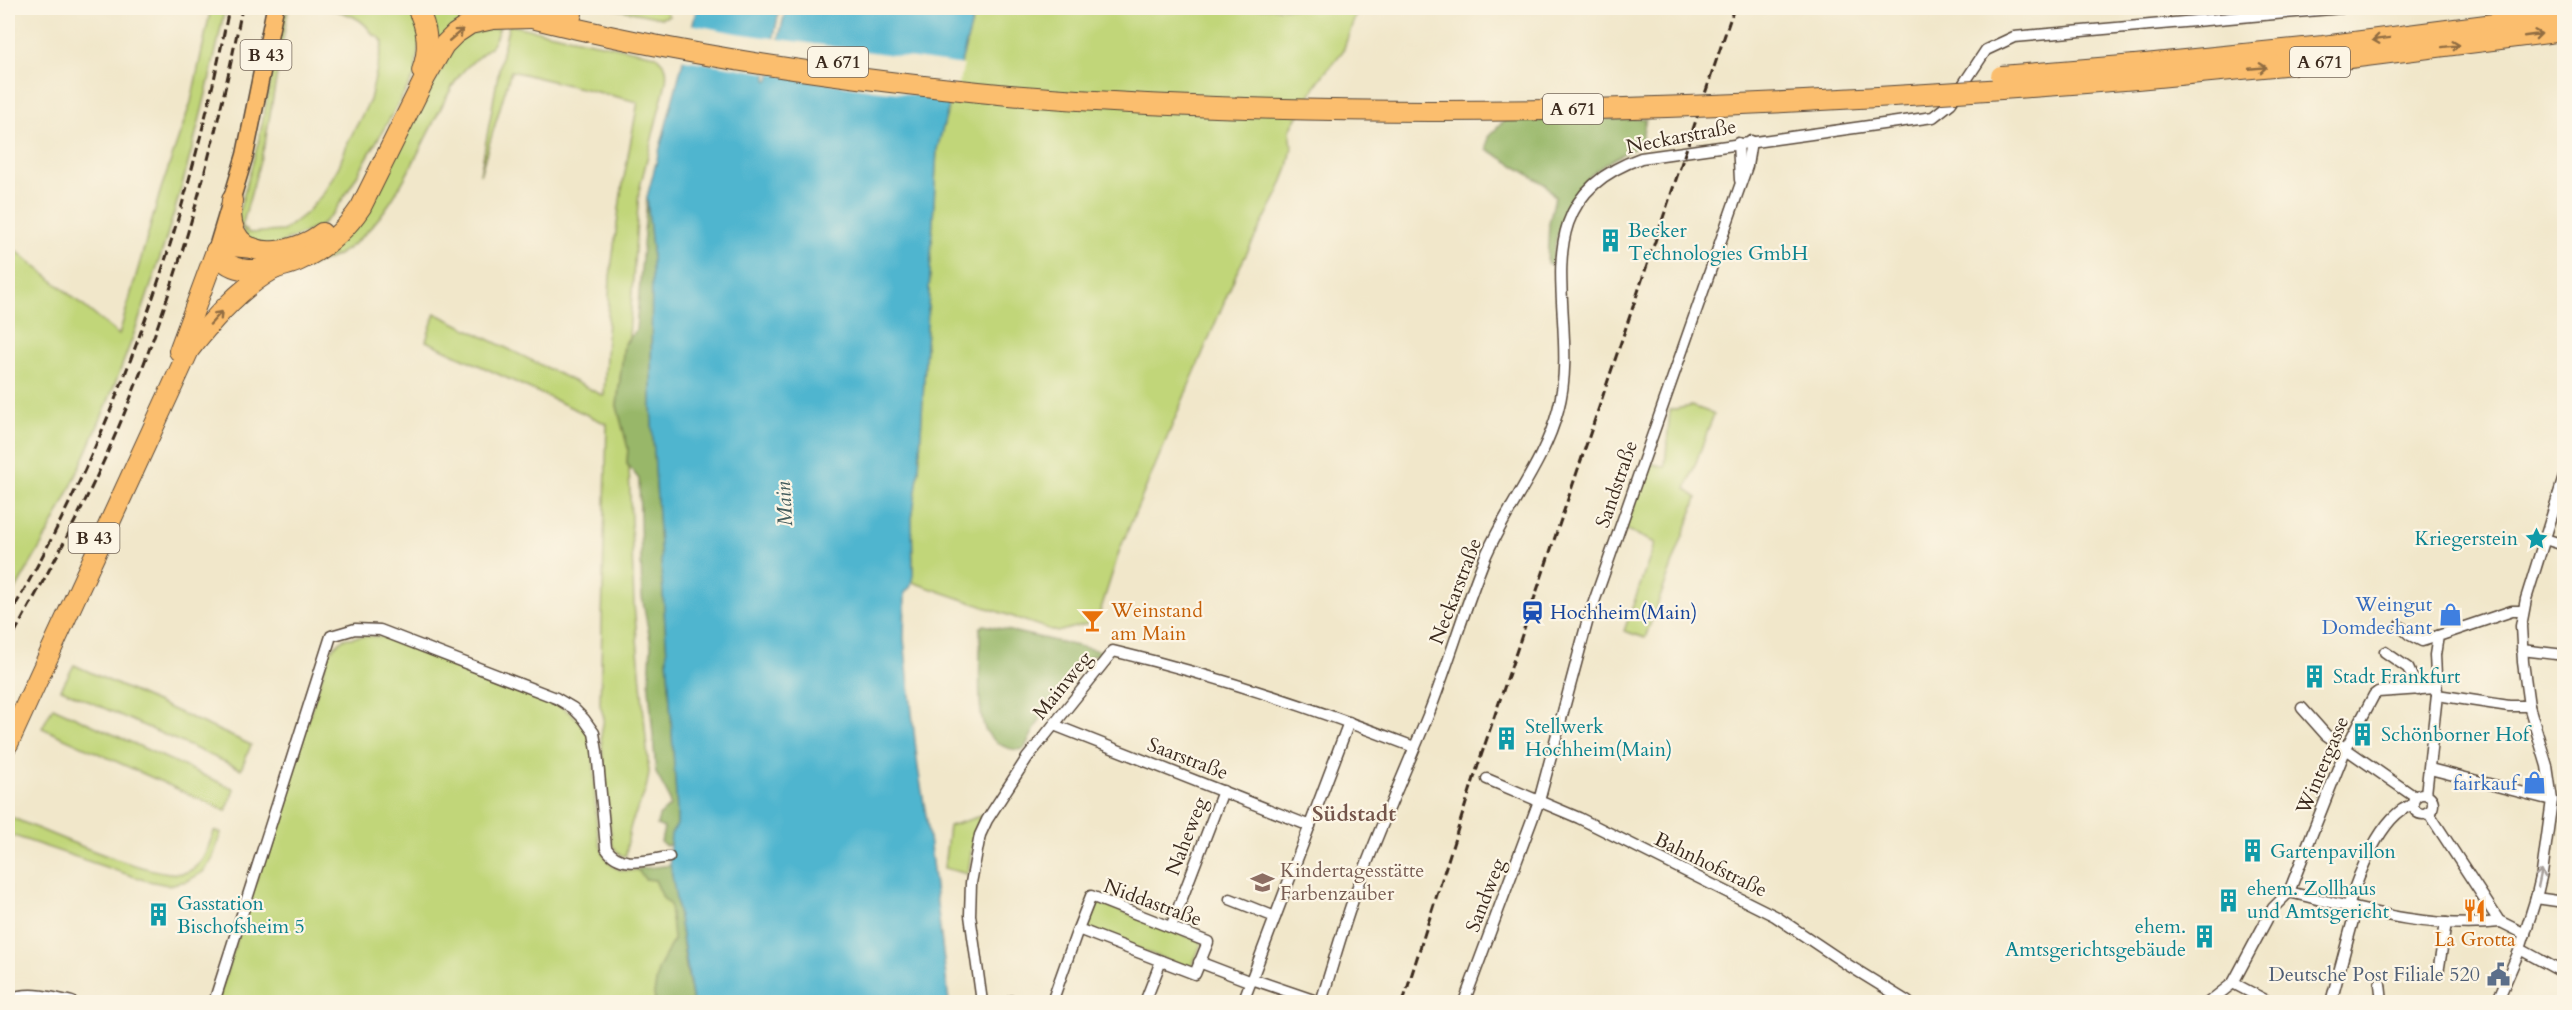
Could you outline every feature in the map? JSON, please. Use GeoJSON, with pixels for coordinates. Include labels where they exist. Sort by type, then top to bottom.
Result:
{"type":"FeatureCollection","features":[{"type":"Feature","properties":{"kind":"highway"},"geometry":{"type":"LineString","coordinates":[[417,8],[424,23],[428,41],[423,68],[379,154],[354,194],[332,223],[310,241],[282,250],[232,246],[216,251],[228,265],[254,271],[274,269],[319,250],[338,235],[354,217],[435,60],[455,34],[470,24],[539,13]]}},
{"type":"Feature","properties":{"kind":"highway","name":"A 671"},"geometry":{"type":"LineString","coordinates":[[491,8],[539,13],[658,39],[947,76],[1098,89],[1283,97],[1528,97],[1740,91],[2136,72],[2380,55],[2565,31]]}},
{"type":"Feature","properties":{"kind":"highway","name":"A 671"},"geometry":{"type":"LineString","coordinates":[[539,13],[567,11],[658,39]]}},
{"type":"Feature","properties":{"kind":"highway","name":"A 671"},"geometry":{"type":"LineString","coordinates":[[2136,72],[2565,15]]}},
{"type":"Feature","properties":{"kind":"highway"},"geometry":{"type":"LineString","coordinates":[[232,200],[231,218],[235,234],[253,248]]}},
{"type":"Feature","properties":{"kind":"highway","name":"B 43"},"geometry":{"type":"LineString","coordinates":[[8,744],[155,422],[216,251]]}},
{"type":"Feature","properties":{"kind":"highway"},"geometry":{"type":"LineString","coordinates":[[155,422],[180,367],[201,334],[228,304],[274,269]]}},
{"type":"Feature","properties":{"kind":"highway","name":"B 43"},"geometry":{"type":"LineString","coordinates":[[8,724],[171,373]]}},
{"type":"Feature","properties":{"kind":"main road","name":"B 43"},"geometry":{"type":"LineString","coordinates":[[216,251],[232,200],[257,102],[275,8]]}},
{"type":"Feature","properties":{"kind":"street","name":"Neckarstraße"},"geometry":{"type":"LineString","coordinates":[[1320,1002],[1352,902],[1427,719],[1488,552],[1548,438],[1558,409],[1564,382],[1565,357],[1560,292],[1561,256],[1566,230],[1575,210],[1596,182],[1625,163],[1659,154],[1933,117],[1952,104],[1986,50],[2014,37],[2342,8]]}},
{"type":"Feature","properties":{"kind":"street","name":"Sandstraße"},"geometry":{"type":"LineString","coordinates":[[1539,801],[1588,619],[1747,166],[1751,141]]}},
{"type":"Feature","properties":{"kind":"street","name":"Sandstraße"},"geometry":{"type":"LineString","coordinates":[[1738,143],[1740,183]]}},
{"type":"Feature","properties":{"kind":"street"},"geometry":{"type":"LineString","coordinates":[[2497,1002],[2520,949],[2536,898],[2553,800],[2547,766],[2529,706],[2522,650],[2523,611],[2565,477]]}},
{"type":"Feature","properties":{"kind":"street"},"geometry":{"type":"LineString","coordinates":[[2545,539],[2565,545]]}},
{"type":"Feature","properties":{"kind":"street"},"geometry":{"type":"LineString","coordinates":[[2400,626],[2410,635],[2422,641],[2512,611],[2523,611]]}},
{"type":"Feature","properties":{"kind":"street"},"geometry":{"type":"LineString","coordinates":[[214,1002],[331,636],[355,629],[380,630],[556,698],[573,708],[594,733],[606,848],[611,855],[624,862],[669,857]]}},
{"type":"Feature","properties":{"kind":"street"},"geometry":{"type":"LineString","coordinates":[[2428,812],[2418,813],[2418,798],[2430,769],[2437,692],[2435,655],[2439,636]]}},
{"type":"Feature","properties":{"kind":"street"},"geometry":{"type":"LineString","coordinates":[[2522,650],[2565,655]]}},
{"type":"Feature","properties":{"kind":"street","name":"Mainweg"},"geometry":{"type":"LineString","coordinates":[[982,1002],[970,915],[971,883],[976,847],[987,820],[1027,758],[1113,651],[1170,664],[1349,722],[1414,747]]}},
{"type":"Feature","properties":{"kind":"street"},"geometry":{"type":"LineString","coordinates":[[2385,652],[2408,668],[2418,690]]}},
{"type":"Feature","properties":{"kind":"street","name":"Wintergasse"},"geometry":{"type":"LineString","coordinates":[[2233,984],[2273,908],[2289,892],[2346,748],[2376,693],[2418,690],[2509,706],[2529,706]]}},
{"type":"Feature","properties":{"kind":"street"},"geometry":{"type":"LineString","coordinates":[[2302,708],[2326,735],[2418,798],[2433,804],[2428,812]]}},
{"type":"Feature","properties":{"kind":"street"},"geometry":{"type":"LineString","coordinates":[[1243,1002],[1349,722]]}},
{"type":"Feature","properties":{"kind":"street","name":"Saarstraße"},"geometry":{"type":"LineString","coordinates":[[1054,725],[1310,826]]}},
{"type":"Feature","properties":{"kind":"street"},"geometry":{"type":"LineString","coordinates":[[2430,769],[2553,800]]}},
{"type":"Feature","properties":{"kind":"street","name":"Bahnhofstraße"},"geometry":{"type":"LineString","coordinates":[[1487,779],[1539,801],[1775,916],[1856,971],[1908,1002]]}},
{"type":"Feature","properties":{"kind":"street","name":"Naheweg"},"geometry":{"type":"LineString","coordinates":[[1171,927],[1223,791]]}},
{"type":"Feature","properties":{"kind":"street"},"geometry":{"type":"LineString","coordinates":[[2331,1002],[2363,863],[2383,830],[2404,807],[2418,798]]}},
{"type":"Feature","properties":{"kind":"street","name":"Sandweg"},"geometry":{"type":"LineString","coordinates":[[1464,1002],[1539,801]]}},
{"type":"Feature","properties":{"kind":"street"},"geometry":{"type":"LineString","coordinates":[[2428,812],[2500,922],[2525,934]]}},
{"type":"Feature","properties":{"kind":"street"},"geometry":{"type":"LineString","coordinates":[[2289,892],[2400,920],[2471,925],[2500,922]]}},
{"type":"Feature","properties":{"kind":"street","name":"Niddastraße"},"geometry":{"type":"LineString","coordinates":[[1078,929],[1091,896],[1208,942],[1199,962]]}},
{"type":"Feature","properties":{"kind":"street"},"geometry":{"type":"LineString","coordinates":[[2536,898],[2565,903]]}},
{"type":"Feature","properties":{"kind":"street"},"geometry":{"type":"LineString","coordinates":[[1230,899],[1275,917]]}},
{"type":"Feature","properties":{"kind":"street"},"geometry":{"type":"LineString","coordinates":[[2438,973],[2446,923]]}},
{"type":"Feature","properties":{"kind":"street"},"geometry":{"type":"LineString","coordinates":[[1052,1002],[1078,929],[1195,974],[1199,962],[1320,1002]]}},
{"type":"Feature","properties":{"kind":"street"},"geometry":{"type":"LineString","coordinates":[[2520,949],[2565,973]]}},
{"type":"Feature","properties":{"kind":"street"},"geometry":{"type":"LineString","coordinates":[[1145,1002],[1161,962]]}},
{"type":"Feature","properties":{"kind":"street"},"geometry":{"type":"LineString","coordinates":[[2209,1002],[2233,984],[2269,1002]]}},
{"type":"Feature","properties":{"kind":"street"},"geometry":{"type":"LineString","coordinates":[[2380,984],[2382,1002]]}},
{"type":"Feature","properties":{"kind":"street"},"geometry":{"type":"LineString","coordinates":[[8,999],[26,994],[38,994],[72,1002]]}},
{"type":"Feature","properties":{"kind":"green space"},"geometry":{"type":"Polygon","coordinates":[[[211,8],[225,8],[211,72],[178,200],[137,325],[114,387],[55,520],[8,604],[8,244],[119,335],[161,189],[191,102],[211,8]]]}},
{"type":"Feature","properties":{"kind":"green space"},"geometry":{"type":"Polygon","coordinates":[[[327,8],[410,8],[421,28],[415,75],[334,212],[320,226],[274,246],[250,244],[237,219],[259,140],[283,16],[288,10],[265,143],[242,226],[249,233],[283,231],[306,213],[323,194],[339,166],[348,142],[370,100],[383,42],[359,20],[327,8]]]}},
{"type":"Feature","properties":{"kind":"green space"},"geometry":{"type":"Polygon","coordinates":[[[422,8],[471,8],[489,13],[428,62],[422,8]]]}},
{"type":"Feature","properties":{"kind":"green space"},"geometry":{"type":"Polygon","coordinates":[[[612,8],[664,8],[669,16],[661,18],[612,8]]]}},
{"type":"Feature","properties":{"kind":"green space"},"geometry":{"type":"Polygon","coordinates":[[[976,8],[1358,8],[1343,51],[1319,80],[1290,130],[1292,147],[1288,168],[1278,193],[1236,274],[1120,549],[1100,612],[1090,623],[1057,632],[912,582],[912,519],[919,469],[937,149],[976,8]]]}},
{"type":"Feature","properties":{"kind":"green space"},"geometry":{"type":"Polygon","coordinates":[[[509,25],[655,55],[664,64],[667,73],[639,191],[629,337],[624,345],[617,406],[628,448],[634,605],[649,772],[645,791],[630,826],[624,856],[619,854],[612,845],[601,736],[604,718],[600,705],[607,424],[426,341],[435,313],[604,396],[610,277],[621,194],[638,102],[511,71],[480,175],[509,25]]]}},
{"type":"Feature","properties":{"kind":"green space"},"geometry":{"type":"Polygon","coordinates":[[[500,27],[492,45],[457,79],[408,173],[379,218],[341,253],[307,268],[302,267],[374,187],[461,35],[500,27]]]}},
{"type":"Feature","properties":{"kind":"green space"},"geometry":{"type":"Polygon","coordinates":[[[1646,119],[1640,146],[1602,166],[1576,191],[1561,223],[1552,265],[1547,263],[1549,223],[1555,197],[1546,185],[1487,149],[1488,137],[1505,120],[1646,119]]]}},
{"type":"Feature","properties":{"kind":"green space"},"geometry":{"type":"Polygon","coordinates":[[[647,197],[652,248],[651,406],[677,811],[677,825],[671,836],[672,843],[666,846],[661,842],[664,828],[657,825],[659,816],[670,806],[668,795],[656,773],[649,687],[651,645],[642,597],[639,479],[627,464],[628,448],[617,406],[624,345],[636,330],[647,197]]]}},
{"type":"Feature","properties":{"kind":"green space"},"geometry":{"type":"Polygon","coordinates":[[[1692,406],[1714,414],[1686,489],[1697,498],[1645,638],[1624,631],[1655,543],[1625,529],[1649,463],[1665,467],[1670,410],[1692,406]]]}},
{"type":"Feature","properties":{"kind":"green space"},"geometry":{"type":"Polygon","coordinates":[[[984,625],[1104,652],[1101,657],[1092,655],[1044,712],[1024,749],[1013,749],[1002,745],[988,734],[982,720],[979,680],[980,628],[984,625]]]}},
{"type":"Feature","properties":{"kind":"green space"},"geometry":{"type":"Polygon","coordinates":[[[364,636],[387,637],[554,703],[578,719],[588,733],[592,747],[597,830],[609,863],[626,871],[672,865],[693,1002],[217,1002],[330,651],[343,639],[364,636]]]}},
{"type":"Feature","properties":{"kind":"green space"},"geometry":{"type":"Polygon","coordinates":[[[74,665],[251,745],[241,769],[61,689],[74,665]]]}},
{"type":"Feature","properties":{"kind":"green space"},"geometry":{"type":"Polygon","coordinates":[[[53,707],[234,789],[226,811],[42,728],[53,707]]]}},
{"type":"Feature","properties":{"kind":"green space"},"geometry":{"type":"Polygon","coordinates":[[[984,815],[972,846],[968,874],[944,868],[949,826],[984,815]]]}},
{"type":"Feature","properties":{"kind":"green space"},"geometry":{"type":"Polygon","coordinates":[[[8,816],[126,863],[173,873],[187,872],[198,865],[205,855],[214,831],[221,833],[212,860],[203,872],[187,881],[168,885],[144,880],[8,834],[8,816]]]}},
{"type":"Feature","properties":{"kind":"green space"},"geometry":{"type":"Polygon","coordinates":[[[672,865],[693,1002],[655,1002],[658,970],[673,940],[670,905],[663,898],[655,880],[645,879],[637,869],[672,865]]]}},
{"type":"Feature","properties":{"kind":"green space"},"geometry":{"type":"Polygon","coordinates":[[[1095,901],[1202,942],[1191,969],[1084,928],[1095,901]]]}},
{"type":"Feature","properties":{"kind":"water","name":"Main"},"geometry":{"type":"Polygon","coordinates":[[[697,8],[780,8],[766,73],[766,80],[769,80],[786,8],[976,8],[937,149],[919,469],[912,519],[913,575],[911,586],[905,593],[904,639],[918,768],[927,821],[949,1002],[693,1002],[669,857],[671,834],[677,825],[677,811],[651,406],[652,248],[647,197],[697,8]]]}},
{"type":"Feature","properties":{"kind":"pier"},"geometry":{"type":"Polygon","coordinates":[[[690,24],[736,33],[964,65],[954,99],[873,90],[680,59],[690,24]]]}},
{"type":"Feature","properties":{"kind":"railway"},"geometry":{"type":"LineString","coordinates":[[8,618],[47,547],[83,473],[144,322],[193,166],[229,8]]}},
{"type":"Feature","properties":{"kind":"railway"},"geometry":{"type":"LineString","coordinates":[[8,645],[83,505],[136,385],[179,261],[197,199],[229,72],[242,8]]}},
{"type":"Feature","properties":{"kind":"railway"},"geometry":{"type":"LineString","coordinates":[[1403,1002],[1481,756],[1734,8]]}},
{"type":"Feature","properties":{"kind":"place","name":"Becker Technologies GmbH"},"geometry":{"type":"Point","coordinates":[1610,241]}},
{"type":"Feature","properties":{"kind":"place","name":"Kriegerstein"},"geometry":{"type":"Point","coordinates":[2536,538]}},
{"type":"Feature","properties":{"kind":"place","name":"Hochheim(Main)"},"geometry":{"type":"Point","coordinates":[1532,612]}},
{"type":"Feature","properties":{"kind":"place","name":"Weingut Domdechant"},"geometry":{"type":"Point","coordinates":[2450,615]}},
{"type":"Feature","properties":{"kind":"place","name":"Weinstand am Main"},"geometry":{"type":"Point","coordinates":[1093,621]}},
{"type":"Feature","properties":{"kind":"place","name":"Stadt Frankfurt"},"geometry":{"type":"Point","coordinates":[2315,676]}},
{"type":"Feature","properties":{"kind":"place","name":"Schönborner Hof"},"geometry":{"type":"Point","coordinates":[2363,734]}},
{"type":"Feature","properties":{"kind":"place","name":"Stellwerk Hochheim(Main)"},"geometry":{"type":"Point","coordinates":[1507,738]}},
{"type":"Feature","properties":{"kind":"place","name":"fairkauf"},"geometry":{"type":"Point","coordinates":[2535,783]}},
{"type":"Feature","properties":{"kind":"place","name":"Gartenpavillon"},"geometry":{"type":"Point","coordinates":[2252,851]}},
{"type":"Feature","properties":{"kind":"place","name":"Kindertagesstätte Farbenzauber"},"geometry":{"type":"Point","coordinates":[1262,882]}},
{"type":"Feature","properties":{"kind":"place","name":"ehem. Zollhaus und Amtsgericht"},"geometry":{"type":"Point","coordinates":[2229,900]}},
{"type":"Feature","properties":{"kind":"place","name":"La Grotta"},"geometry":{"type":"Point","coordinates":[2475,911]}},
{"type":"Feature","properties":{"kind":"place","name":"Gasstation Bischofsheim 5"},"geometry":{"type":"Point","coordinates":[159,914]}},
{"type":"Feature","properties":{"kind":"place","name":"ehem. Amtsgerichtsgebäude"},"geometry":{"type":"Point","coordinates":[2204,937]}},
{"type":"Feature","properties":{"kind":"place","name":"Deutsche Post Filiale 520"},"geometry":{"type":"Point","coordinates":[2498,974]}},
{"type":"Feature","properties":{"kind":"district","name":"Südstadt"},"geometry":{"type":"Point","coordinates":[1354,813]}}]}
